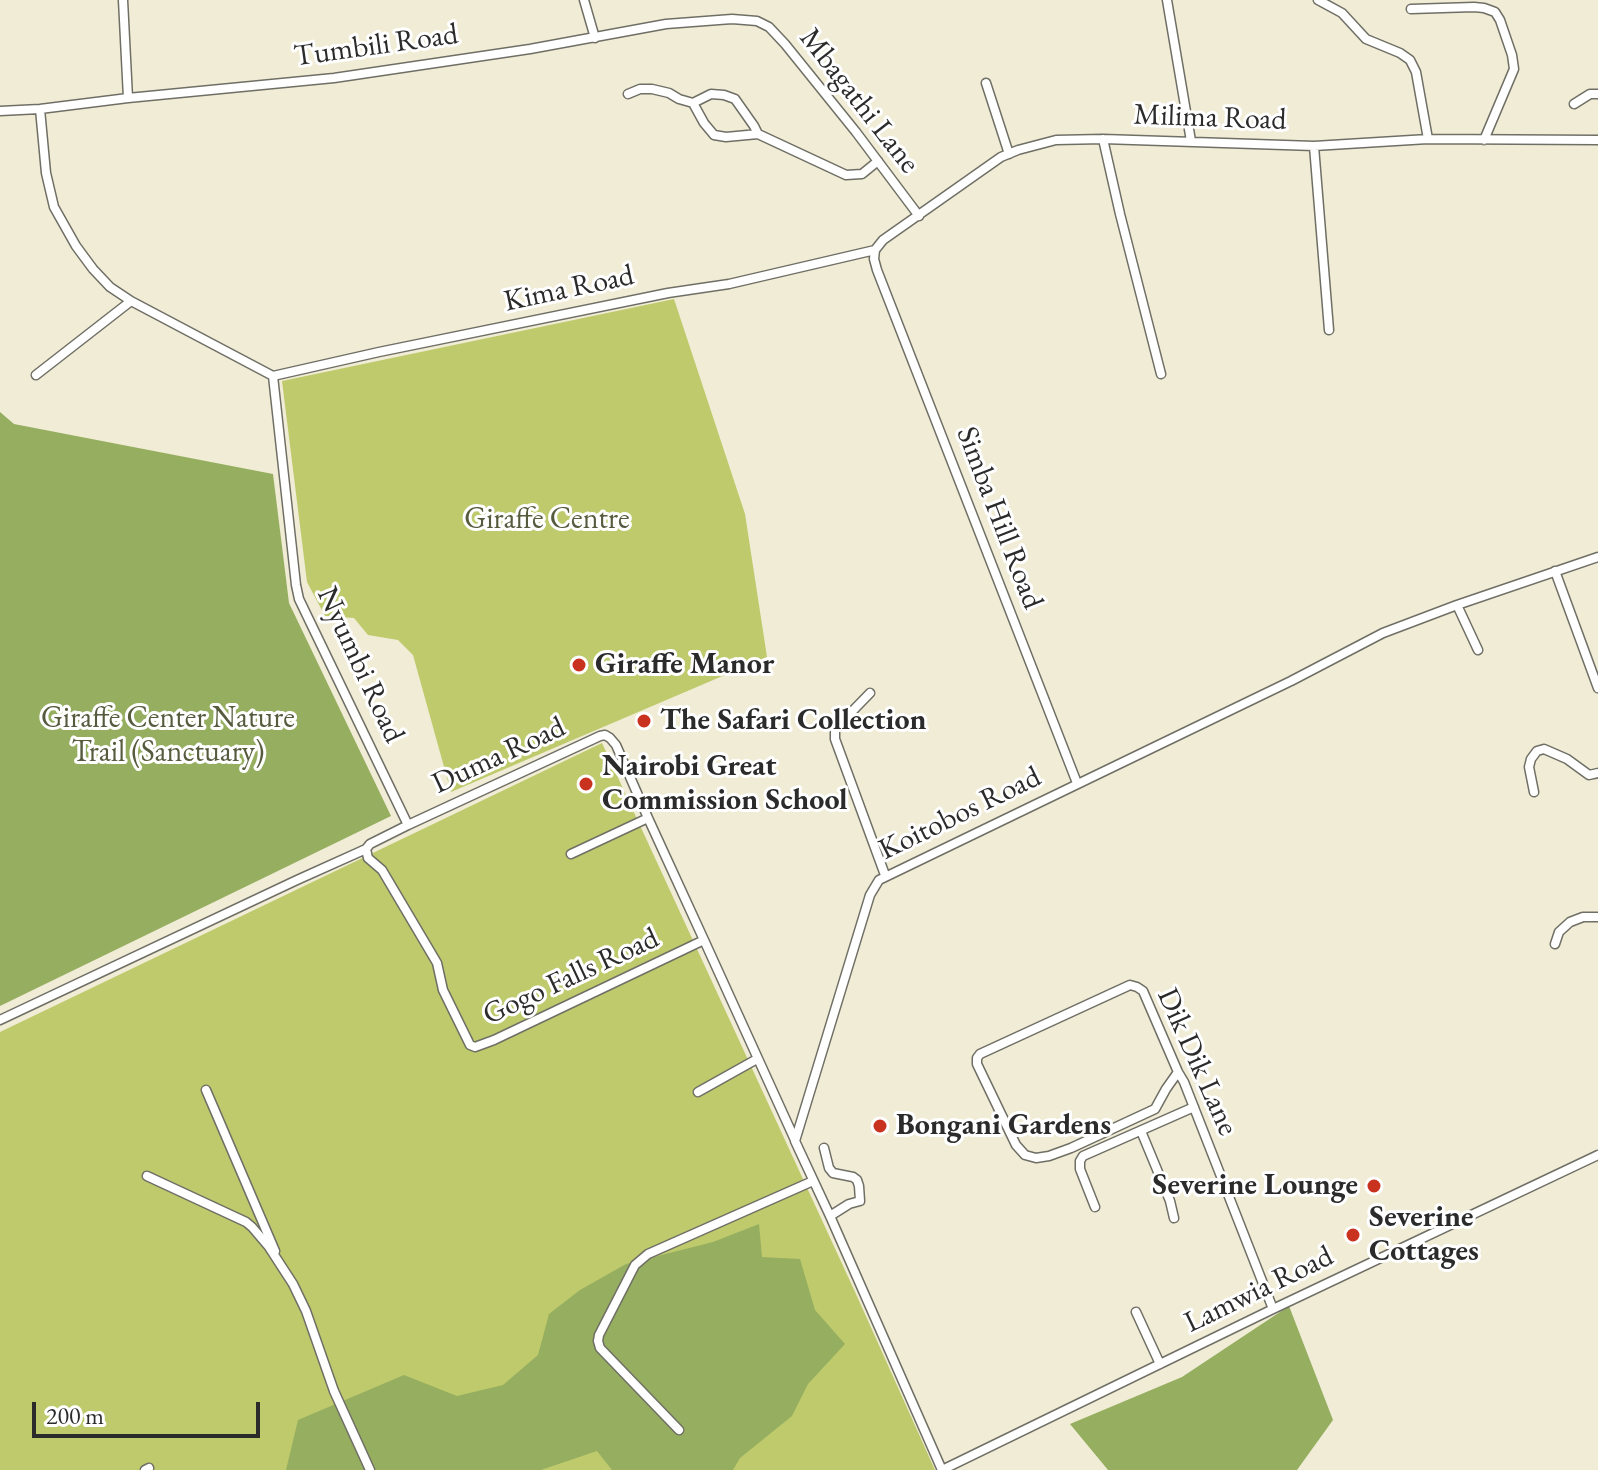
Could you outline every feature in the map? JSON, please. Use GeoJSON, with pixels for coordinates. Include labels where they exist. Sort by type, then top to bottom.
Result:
{"type":"FeatureCollection","features":[{"type":"Feature","properties":{"kind":"street"},"geometry":{"type":"LineString","coordinates":[[123,0],[128,98]]}},
{"type":"Feature","properties":{"kind":"street"},"geometry":{"type":"LineString","coordinates":[[584,0],[595,38]]}},
{"type":"Feature","properties":{"kind":"street"},"geometry":{"type":"LineString","coordinates":[[1167,0],[1191,141]]}},
{"type":"Feature","properties":{"kind":"street"},"geometry":{"type":"LineString","coordinates":[[1318,0],[1342,13],[1366,39],[1410,60],[1416,72],[1428,139]]}},
{"type":"Feature","properties":{"kind":"street"},"geometry":{"type":"LineString","coordinates":[[1411,9],[1491,9],[1500,20],[1514,69],[1484,140]]}},
{"type":"Feature","properties":{"kind":"street","name":"Tumbili Road"},"geometry":{"type":"LineString","coordinates":[[0,111],[334,78],[595,38],[666,24],[732,19],[757,21]]}},
{"type":"Feature","properties":{"kind":"street","name":"Mbagathi Lane"},"geometry":{"type":"LineString","coordinates":[[757,21],[769,27],[785,44],[919,216]]}},
{"type":"Feature","properties":{"kind":"street"},"geometry":{"type":"LineString","coordinates":[[986,83],[1009,154]]}},
{"type":"Feature","properties":{"kind":"street"},"geometry":{"type":"LineString","coordinates":[[628,94],[640,89],[652,89],[693,103],[711,94],[724,95],[735,99],[758,134]]}},
{"type":"Feature","properties":{"kind":"street"},"geometry":{"type":"LineString","coordinates":[[1574,104],[1590,94],[1598,94]]}},
{"type":"Feature","properties":{"kind":"street"},"geometry":{"type":"LineString","coordinates":[[693,103],[714,135],[758,134],[846,175],[862,174],[878,161]]}},
{"type":"Feature","properties":{"kind":"street"},"geometry":{"type":"LineString","coordinates":[[40,109],[46,173],[54,207],[93,269],[110,287],[131,301],[273,376]]}},
{"type":"Feature","properties":{"kind":"street"},"geometry":{"type":"LineString","coordinates":[[1103,139],[1161,374]]}},
{"type":"Feature","properties":{"kind":"street","name":"Milima Road"},"geometry":{"type":"LineString","coordinates":[[875,250],[883,240],[1001,157],[1056,140],[1314,146],[1428,139],[1598,140]]}},
{"type":"Feature","properties":{"kind":"street"},"geometry":{"type":"LineString","coordinates":[[1314,146],[1329,330]]}},
{"type":"Feature","properties":{"kind":"street","name":"Simba Hill Road"},"geometry":{"type":"LineString","coordinates":[[875,250],[877,270],[1077,783]]}},
{"type":"Feature","properties":{"kind":"street","name":"Kima Road"},"geometry":{"type":"LineString","coordinates":[[273,376],[653,296],[729,284],[875,250]]}},
{"type":"Feature","properties":{"kind":"street"},"geometry":{"type":"LineString","coordinates":[[36,375],[131,301]]}},
{"type":"Feature","properties":{"kind":"street","name":"Nyumbi Road"},"geometry":{"type":"LineString","coordinates":[[273,376],[299,599],[408,825]]}},
{"type":"Feature","properties":{"kind":"street","name":"Koitobos Road"},"geometry":{"type":"LineString","coordinates":[[795,1141],[870,895],[885,875],[1291,681],[1383,633],[1598,557]]}},
{"type":"Feature","properties":{"kind":"street"},"geometry":{"type":"LineString","coordinates":[[1555,571],[1598,688]]}},
{"type":"Feature","properties":{"kind":"street"},"geometry":{"type":"LineString","coordinates":[[1457,605],[1478,650]]}},
{"type":"Feature","properties":{"kind":"street"},"geometry":{"type":"LineString","coordinates":[[870,693],[835,729],[835,739],[885,875]]}},
{"type":"Feature","properties":{"kind":"street","name":"Duma Road"},"geometry":{"type":"LineString","coordinates":[[0,1020],[600,736],[610,738]]}},
{"type":"Feature","properties":{"kind":"street","name":"Gogo Falls Road"},"geometry":{"type":"LineString","coordinates":[[610,738],[616,745],[795,1141]]}},
{"type":"Feature","properties":{"kind":"street"},"geometry":{"type":"LineString","coordinates":[[1534,792],[1529,767],[1537,751],[1544,749],[1567,759],[1589,775],[1598,773]]}},
{"type":"Feature","properties":{"kind":"street"},"geometry":{"type":"LineString","coordinates":[[571,854],[648,818]]}},
{"type":"Feature","properties":{"kind":"street","name":"Gogo Falls Road"},"geometry":{"type":"LineString","coordinates":[[366,849],[368,858],[382,870],[437,963],[443,990],[470,1045],[475,1047],[704,940]]}},
{"type":"Feature","properties":{"kind":"street"},"geometry":{"type":"LineString","coordinates":[[1555,944],[1559,932],[1570,922],[1583,917],[1598,917]]}},
{"type":"Feature","properties":{"kind":"street","name":"Dik Dik Lane"},"geometry":{"type":"LineString","coordinates":[[1178,1072],[1155,1109],[1071,1148],[1036,1158],[1025,1155],[1016,1145],[977,1064],[977,1058],[1130,985],[1143,991],[1182,1077],[1273,1309]]}},
{"type":"Feature","properties":{"kind":"street"},"geometry":{"type":"LineString","coordinates":[[698,1092],[757,1059]]}},
{"type":"Feature","properties":{"kind":"street"},"geometry":{"type":"LineString","coordinates":[[206,1090],[283,1268]]}},
{"type":"Feature","properties":{"kind":"street"},"geometry":{"type":"LineString","coordinates":[[1095,1207],[1080,1169],[1083,1156],[1194,1107]]}},
{"type":"Feature","properties":{"kind":"street"},"geometry":{"type":"LineString","coordinates":[[1141,1131],[1174,1218]]}},
{"type":"Feature","properties":{"kind":"street"},"geometry":{"type":"LineString","coordinates":[[795,1141],[942,1470]]}},
{"type":"Feature","properties":{"kind":"street"},"geometry":{"type":"LineString","coordinates":[[824,1148],[833,1173],[853,1177],[859,1186],[860,1201],[830,1216]]}},
{"type":"Feature","properties":{"kind":"street"},"geometry":{"type":"LineString","coordinates":[[1595,1156],[1598,1169]]}},
{"type":"Feature","properties":{"kind":"street","name":"Lamwia Road"},"geometry":{"type":"LineString","coordinates":[[942,1470],[1595,1156]]}},
{"type":"Feature","properties":{"kind":"street"},"geometry":{"type":"LineString","coordinates":[[147,1176],[246,1222],[269,1247],[306,1311],[334,1391],[370,1470]]}},
{"type":"Feature","properties":{"kind":"street"},"geometry":{"type":"LineString","coordinates":[[679,1430],[600,1348],[598,1341],[635,1265],[648,1254],[813,1181]]}},
{"type":"Feature","properties":{"kind":"street"},"geometry":{"type":"LineString","coordinates":[[1136,1312],[1160,1364]]}},
{"type":"Feature","properties":{"kind":"green space","name":"Giraffe Centre"},"geometry":{"type":"Polygon","coordinates":[[[674,299],[745,514],[767,657],[451,792],[413,655],[398,640],[368,635],[354,618],[325,616],[307,582],[282,381],[674,299]]]}},
{"type":"Feature","properties":{"kind":"green space","name":"Giraffe Center Nature Trail (Sanctuary)"},"geometry":{"type":"Polygon","coordinates":[[[0,412],[14,424],[273,474],[289,603],[391,816],[0,1006],[0,412]]]}},
{"type":"Feature","properties":{"kind":"green space"},"geometry":{"type":"Polygon","coordinates":[[[602,743],[935,1470],[0,1470],[0,1032],[602,743]]]}},
{"type":"Feature","properties":{"kind":"green space"},"geometry":{"type":"Polygon","coordinates":[[[759,1224],[762,1257],[800,1259],[815,1310],[845,1344],[808,1384],[792,1416],[740,1458],[733,1470],[612,1470],[597,1451],[541,1470],[286,1470],[298,1420],[404,1375],[457,1396],[503,1385],[538,1355],[549,1314],[580,1290],[626,1264],[713,1242],[759,1224]]]}},
{"type":"Feature","properties":{"kind":"green space"},"geometry":{"type":"Polygon","coordinates":[[[1289,1306],[1333,1420],[1297,1470],[1108,1470],[1070,1424],[1182,1377],[1289,1306]]]}},
{"type":"Feature","properties":{"kind":"place","name":"Giraffe Manor"},"geometry":{"type":"Point","coordinates":[579,665]}},
{"type":"Feature","properties":{"kind":"place","name":"The Safari Collection"},"geometry":{"type":"Point","coordinates":[644,721]}},
{"type":"Feature","properties":{"kind":"place","name":"Nairobi Great Commission School"},"geometry":{"type":"Point","coordinates":[586,784]}},
{"type":"Feature","properties":{"kind":"place","name":"Bongani Gardens"},"geometry":{"type":"Point","coordinates":[880,1126]}},
{"type":"Feature","properties":{"kind":"place","name":"Severine Lounge"},"geometry":{"type":"Point","coordinates":[1374,1186]}},
{"type":"Feature","properties":{"kind":"place","name":"Severine Cottages"},"geometry":{"type":"Point","coordinates":[1353,1235]}}]}
